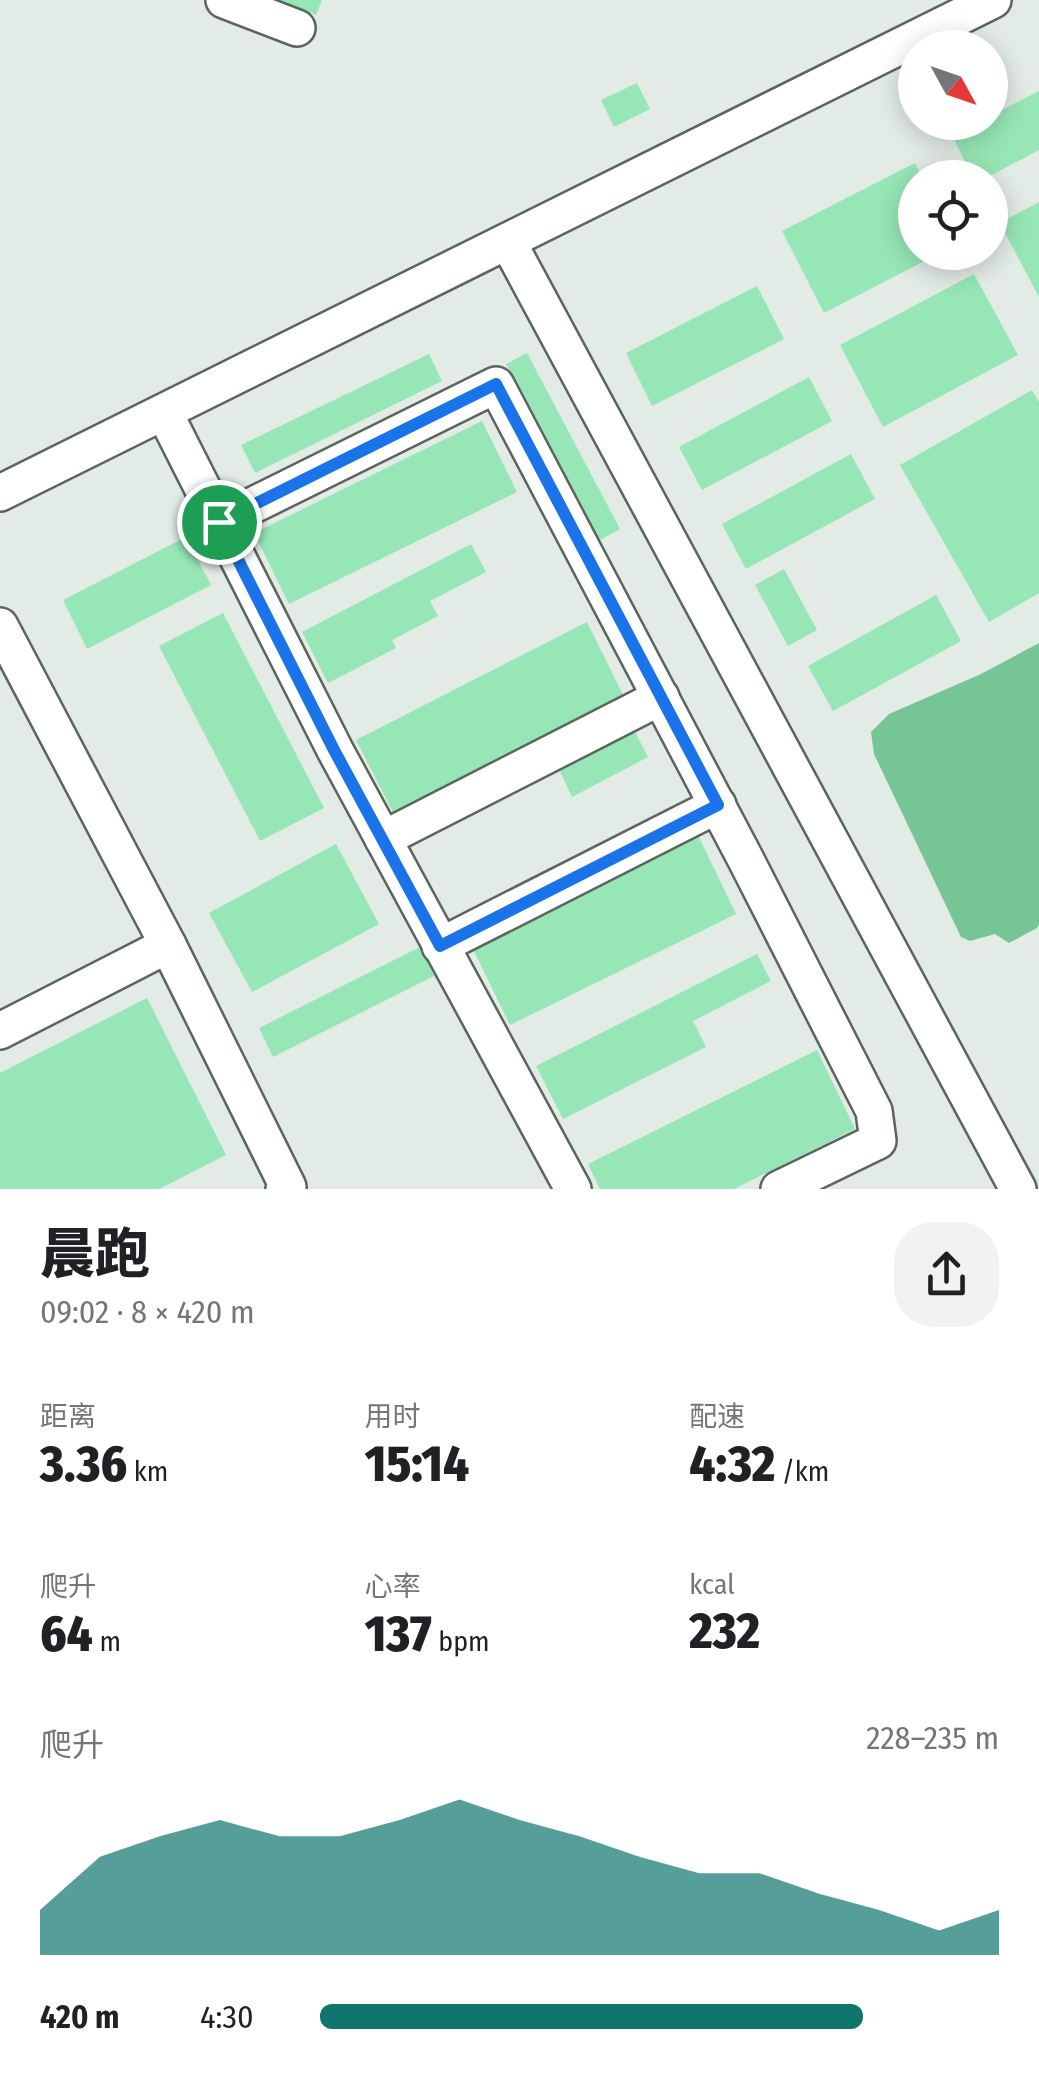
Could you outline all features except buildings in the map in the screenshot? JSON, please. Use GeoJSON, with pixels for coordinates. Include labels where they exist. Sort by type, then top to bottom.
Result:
{"type":"FeatureCollection","features":[{"type":"Feature","properties":{"kind":"street"},"geometry":{"type":"LineString","coordinates":[[224,0],[297,28]]}},
{"type":"Feature","properties":{"kind":"street"},"geometry":{"type":"LineString","coordinates":[[0,493],[993,0]]}},
{"type":"Feature","properties":{"kind":"street"},"geometry":{"type":"LineString","coordinates":[[508,242],[1018,1189]]}},
{"type":"Feature","properties":{"kind":"street"},"geometry":{"type":"LineString","coordinates":[[219,522],[496,384],[874,1111],[878,1141],[779,1189]]}},
{"type":"Feature","properties":{"kind":"street"},"geometry":{"type":"LineString","coordinates":[[164,412],[334,750],[572,1189]]}},
{"type":"Feature","properties":{"kind":"street"},"geometry":{"type":"LineString","coordinates":[[0,626],[168,945],[288,1187],[284,1189]]}},
{"type":"Feature","properties":{"kind":"street"},"geometry":{"type":"LineString","coordinates":[[382,839],[661,697]]}},
{"type":"Feature","properties":{"kind":"street"},"geometry":{"type":"LineString","coordinates":[[440,946],[718,805]]}},
{"type":"Feature","properties":{"kind":"street"},"geometry":{"type":"LineString","coordinates":[[0,1030],[168,945]]}},
{"type":"Feature","properties":{"kind":"shaded area"},"geometry":{"type":"Polygon","coordinates":[[[1039,643],[1039,924],[1009,943],[995,934],[970,941],[961,937],[874,754],[871,732],[889,714],[981,674],[1039,643]]]}},
{"type":"Feature","properties":{"kind":"route"},"geometry":{"type":"LineString","coordinates":[[496,384],[718,805],[440,946],[334,750],[219,522],[496,384]]}}]}
